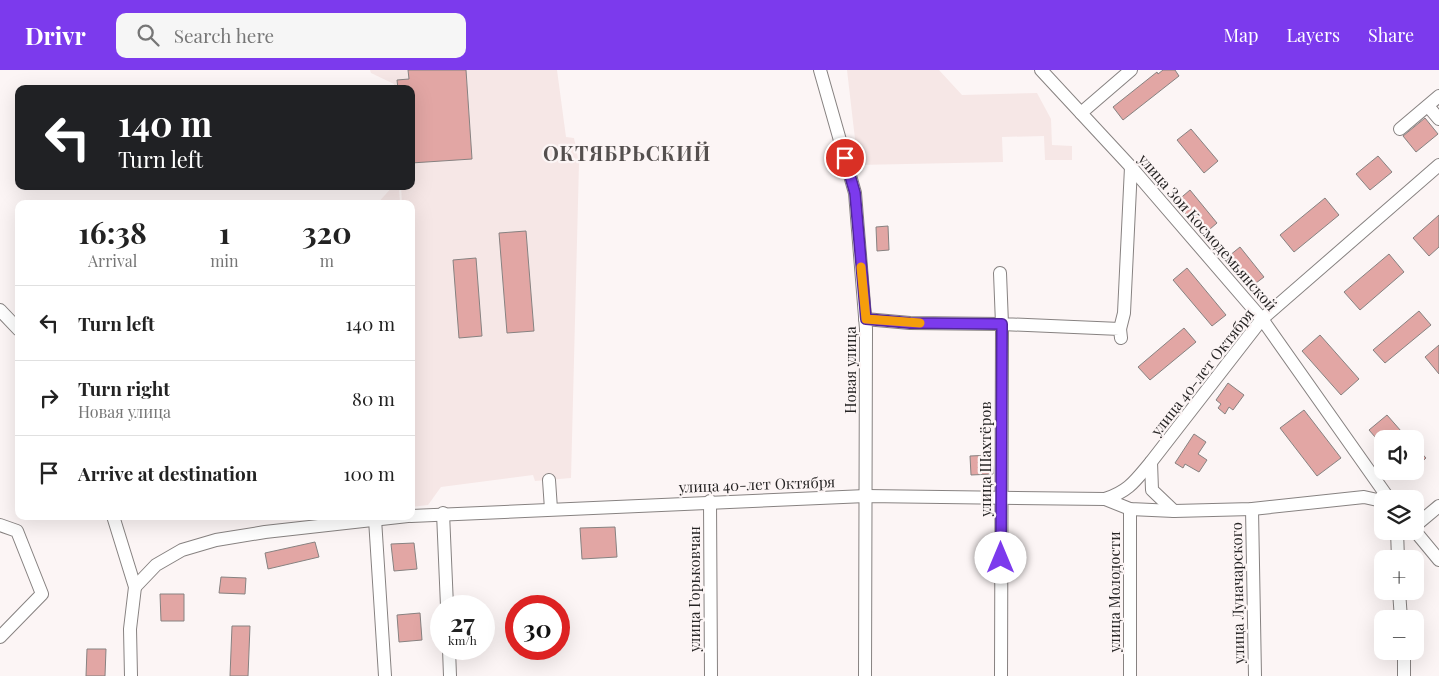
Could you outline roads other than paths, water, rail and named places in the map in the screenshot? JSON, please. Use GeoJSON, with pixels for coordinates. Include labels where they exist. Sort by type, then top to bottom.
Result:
{"type":"FeatureCollection","features":[{"type":"Feature","properties":{"kind":"street","name":"Новая улица"},"geometry":{"type":"LineString","coordinates":[[820,70],[855,193],[866,319],[865,676]]}},
{"type":"Feature","properties":{"kind":"street","name":"улица Зои Космодемьянской"},"geometry":{"type":"LineString","coordinates":[[1041,70],[1131,167],[1262,320],[1384,490]]}},
{"type":"Feature","properties":{"kind":"street"},"geometry":{"type":"LineString","coordinates":[[1081,113],[1131,70]]}},
{"type":"Feature","properties":{"kind":"street"},"geometry":{"type":"LineString","coordinates":[[1400,128],[1439,96]]}},
{"type":"Feature","properties":{"kind":"street"},"geometry":{"type":"LineString","coordinates":[[1428,106],[1439,120]]}},
{"type":"Feature","properties":{"kind":"street","name":"улица 40-лет Октября"},"geometry":{"type":"LineString","coordinates":[[415,516],[710,501],[866,496],[1105,499],[1122,493],[1132,485],[1262,320],[1439,165]]}},
{"type":"Feature","properties":{"kind":"street"},"geometry":{"type":"LineString","coordinates":[[866,319],[1001,329],[1120,333],[1124,313],[1131,167]]}},
{"type":"Feature","properties":{"kind":"street","name":"улица Шахтёров"},"geometry":{"type":"LineString","coordinates":[[1000,274],[1001,676]]}},
{"type":"Feature","properties":{"kind":"street"},"geometry":{"type":"LineString","coordinates":[[0,310],[15,326]]}},
{"type":"Feature","properties":{"kind":"street"},"geometry":{"type":"LineString","coordinates":[[1151,462],[1152,490],[1174,511]]}},
{"type":"Feature","properties":{"kind":"street"},"geometry":{"type":"LineString","coordinates":[[549,480],[551,509]]}},
{"type":"Feature","properties":{"kind":"street","name":"улица 40-лет Октября"},"geometry":{"type":"LineString","coordinates":[[1105,499],[1130,509],[1174,511],[1252,509],[1364,497],[1374,499]]}},
{"type":"Feature","properties":{"kind":"street","name":"улица Горьковчан"},"geometry":{"type":"LineString","coordinates":[[710,501],[711,676]]}},
{"type":"Feature","properties":{"kind":"street"},"geometry":{"type":"LineString","coordinates":[[1424,518],[1439,506]]}},
{"type":"Feature","properties":{"kind":"street","name":"улица Молодости"},"geometry":{"type":"LineString","coordinates":[[1130,509],[1130,676]]}},
{"type":"Feature","properties":{"kind":"street","name":"улица Луначарского"},"geometry":{"type":"LineString","coordinates":[[1252,509],[1256,676]]}},
{"type":"Feature","properties":{"kind":"street"},"geometry":{"type":"LineString","coordinates":[[443,513],[447,595]]}},
{"type":"Feature","properties":{"kind":"street"},"geometry":{"type":"LineString","coordinates":[[114,520],[135,587],[130,629],[131,676]]}},
{"type":"Feature","properties":{"kind":"street","name":"улица 40-лет Октября"},"geometry":{"type":"LineString","coordinates":[[135,587],[156,566],[182,550],[216,540],[367,520]]}},
{"type":"Feature","properties":{"kind":"street"},"geometry":{"type":"LineString","coordinates":[[375,520],[385,676]]}},
{"type":"Feature","properties":{"kind":"street"},"geometry":{"type":"LineString","coordinates":[[0,525],[17,531],[42,594],[0,637]]}},
{"type":"Feature","properties":{"kind":"street"},"geometry":{"type":"LineString","coordinates":[[1422,540],[1439,560]]}},
{"type":"Feature","properties":{"kind":"street"},"geometry":{"type":"LineString","coordinates":[[449,660],[450,676]]}},
{"type":"Feature","properties":{"kind":"street"},"geometry":{"type":"LineString","coordinates":[[1404,660],[1404,676]]}},
{"type":"Feature","properties":{"kind":"district","name":"ОКТЯБРЬСКИЙ"},"geometry":{"type":"Point","coordinates":[627,152]}}]}
